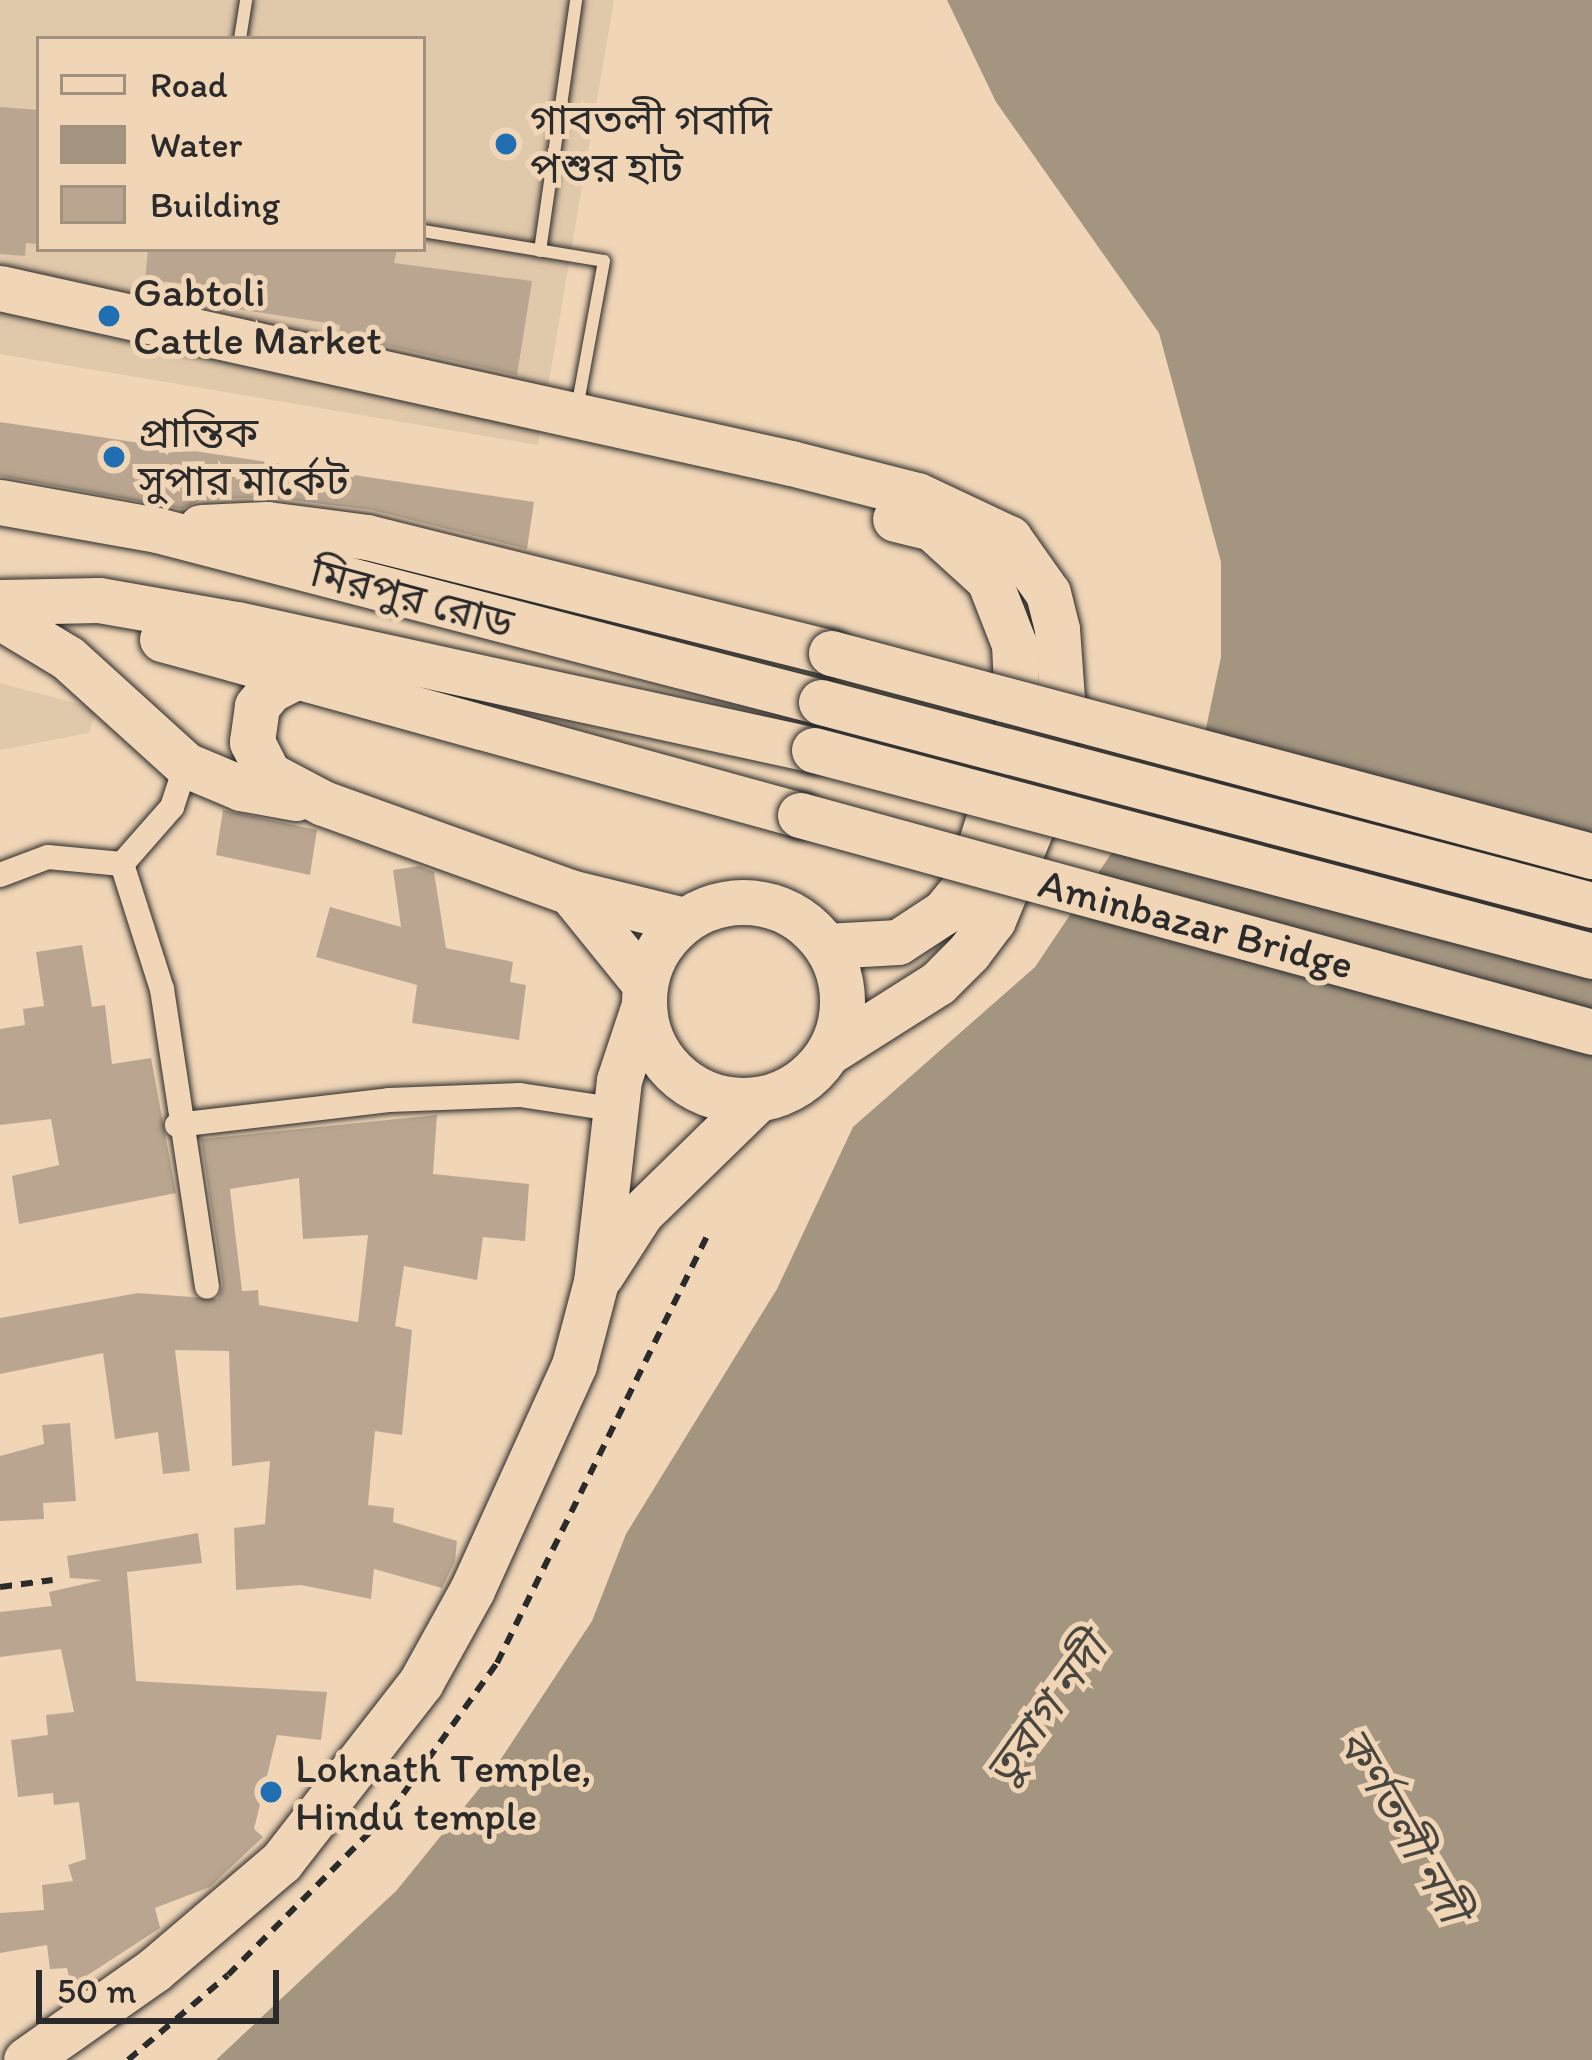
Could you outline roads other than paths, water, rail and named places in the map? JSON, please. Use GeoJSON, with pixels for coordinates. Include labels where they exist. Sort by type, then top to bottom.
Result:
{"type":"FeatureCollection","features":[{"type":"Feature","properties":{"kind":"highway"},"geometry":{"type":"LineString","coordinates":[[0,288],[576,415],[968,514],[1009,538],[1048,592],[1059,717],[1036,814],[993,920],[938,983],[829,1052],[791,1088],[758,1100],[730,1100],[680,1079],[661,1059],[644,996],[570,892]]}},
{"type":"Feature","properties":{"kind":"highway"},"geometry":{"type":"LineString","coordinates":[[0,312],[793,492],[932,528],[966,551],[1003,610],[1019,682],[1018,728],[991,821],[968,882],[919,932],[898,942],[826,946]]}},
{"type":"Feature","properties":{"kind":"highway","name":"মিরপুর রোড"},"geometry":{"type":"LineString","coordinates":[[0,502],[157,530],[1592,904]]}},
{"type":"Feature","properties":{"kind":"highway"},"geometry":{"type":"LineString","coordinates":[[157,530],[267,524],[367,537],[831,653],[1592,856]]}},
{"type":"Feature","properties":{"kind":"highway","name":"Aminbazar Bridge"},"geometry":{"type":"LineString","coordinates":[[0,604],[99,600],[369,650],[814,750],[1592,956]]}},
{"type":"Feature","properties":{"kind":"highway"},"geometry":{"type":"LineString","coordinates":[[0,604],[297,672]]}},
{"type":"Feature","properties":{"kind":"highway"},"geometry":{"type":"LineString","coordinates":[[0,617],[87,673],[186,765],[241,788],[323,802]]}},
{"type":"Feature","properties":{"kind":"highway"},"geometry":{"type":"LineString","coordinates":[[369,650],[297,672],[257,706],[252,742],[268,774],[323,802],[570,892],[684,920],[749,902],[793,915],[826,946],[843,998],[829,1052]]}},
{"type":"Feature","properties":{"kind":"highway","name":"Aminbazar Bridge"},"geometry":{"type":"LineString","coordinates":[[297,672],[1592,1032]]}},
{"type":"Feature","properties":{"kind":"highway"},"geometry":{"type":"LineString","coordinates":[[26,2060],[229,1912],[281,1862],[395,1717],[472,1590],[574,1365],[596,1282],[619,1080],[652,959],[684,920]]}},
{"type":"Feature","properties":{"kind":"highway"},"geometry":{"type":"LineString","coordinates":[[596,1282],[641,1213],[758,1100]]}},
{"type":"Feature","properties":{"kind":"street"},"geometry":{"type":"LineString","coordinates":[[122,864],[172,807],[186,765]]}},
{"type":"Feature","properties":{"kind":"street"},"geometry":{"type":"LineString","coordinates":[[0,875],[48,857],[122,864]]}},
{"type":"Feature","properties":{"kind":"street"},"geometry":{"type":"LineString","coordinates":[[122,864],[162,989],[178,1125],[207,1287]]}},
{"type":"Feature","properties":{"kind":"street"},"geometry":{"type":"LineString","coordinates":[[178,1125],[389,1100],[520,1095],[618,1110]]}},
{"type":"Feature","properties":{"kind":"lane"},"geometry":{"type":"LineString","coordinates":[[240,36],[246,0]]}},
{"type":"Feature","properties":{"kind":"lane"},"geometry":{"type":"LineString","coordinates":[[540,251],[576,0]]}},
{"type":"Feature","properties":{"kind":"lane"},"geometry":{"type":"LineString","coordinates":[[426,232],[604,261],[576,415]]}},
{"type":"Feature","properties":{"kind":"water"},"geometry":{"type":"Polygon","coordinates":[[[947,0],[1592,0],[1592,2060],[216,2060],[397,1890],[491,1774],[592,1621],[626,1534],[777,1289],[853,1127],[1035,967],[1121,839],[1196,776],[1221,657],[1221,562],[1159,333],[996,102],[947,0]]]}},
{"type":"Feature","properties":{"kind":"place","name":"গাবতলী গবাদি পশুর হাট"},"geometry":{"type":"Point","coordinates":[506,144]}},
{"type":"Feature","properties":{"kind":"place","name":"Gabtoli Cattle Market"},"geometry":{"type":"Point","coordinates":[109,316]}},
{"type":"Feature","properties":{"kind":"place","name":"প্রান্তিক সুপার মার্কেট"},"geometry":{"type":"Point","coordinates":[114,457]}},
{"type":"Feature","properties":{"kind":"place","name":"Loknath Temple, Hindu temple"},"geometry":{"type":"Point","coordinates":[271,1792]}},
{"type":"Feature","properties":{"kind":"water label","name":"তুরাগ নদী"},"geometry":{"type":"Point","coordinates":[1046,1710]}},
{"type":"Feature","properties":{"kind":"water label","name":"কর্ণতলী নদী"},"geometry":{"type":"Point","coordinates":[1403,1825]}}]}
